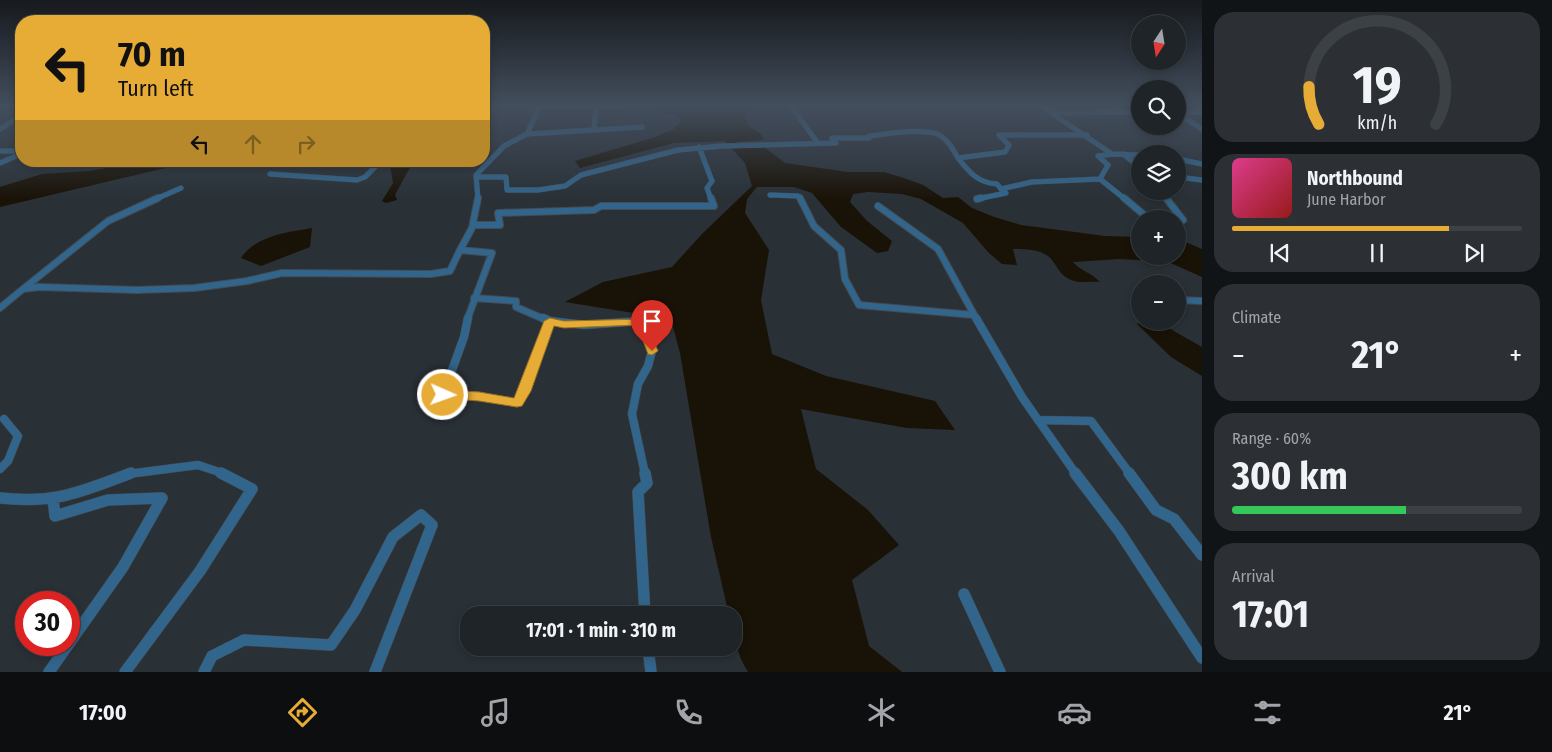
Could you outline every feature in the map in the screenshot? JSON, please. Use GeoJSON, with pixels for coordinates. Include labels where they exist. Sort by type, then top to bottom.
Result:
{"type":"FeatureCollection","features":[{"type":"Feature","properties":{"kind":"street"},"geometry":{"type":"LineString","coordinates":[[490,161],[504,146],[521,137]]}},
{"type":"Feature","properties":{"kind":"street"},"geometry":{"type":"LineString","coordinates":[[814,137],[817,142]]}},
{"type":"Feature","properties":{"kind":"street"},"geometry":{"type":"LineString","coordinates":[[476,177],[506,177],[506,188],[510,191],[560,187],[581,175],[678,150],[741,145],[836,143],[832,138],[845,137]]}},
{"type":"Feature","properties":{"kind":"street"},"geometry":{"type":"LineString","coordinates":[[942,137],[946,140],[970,173],[984,184],[997,184],[1006,193],[977,199]]}},
{"type":"Feature","properties":{"kind":"street"},"geometry":{"type":"LineString","coordinates":[[958,158],[1006,152],[1009,145],[1001,137]]}},
{"type":"Feature","properties":{"kind":"street"},"geometry":{"type":"LineString","coordinates":[[1090,137],[1112,154]]}},
{"type":"Feature","properties":{"kind":"street"},"geometry":{"type":"LineString","coordinates":[[473,225],[500,225],[498,213],[512,211],[594,210],[601,206],[714,206],[708,188],[712,180],[698,148]]}},
{"type":"Feature","properties":{"kind":"street"},"geometry":{"type":"LineString","coordinates":[[0,151],[15,152]]}},
{"type":"Feature","properties":{"kind":"street"},"geometry":{"type":"LineString","coordinates":[[490,154],[496,154]]}},
{"type":"Feature","properties":{"kind":"street"},"geometry":{"type":"LineString","coordinates":[[1123,154],[1131,160]]}},
{"type":"Feature","properties":{"kind":"street"},"geometry":{"type":"LineString","coordinates":[[1100,179],[1108,165],[1098,156],[1131,154]]}},
{"type":"Feature","properties":{"kind":"street"},"geometry":{"type":"LineString","coordinates":[[0,163],[15,155]]}},
{"type":"Feature","properties":{"kind":"street"},"geometry":{"type":"LineString","coordinates":[[1186,161],[1202,164]]}},
{"type":"Feature","properties":{"kind":"street"},"geometry":{"type":"LineString","coordinates":[[270,174],[357,180],[365,177],[376,167]]}},
{"type":"Feature","properties":{"kind":"street"},"geometry":{"type":"LineString","coordinates":[[476,177],[485,167]]}},
{"type":"Feature","properties":{"kind":"street"},"geometry":{"type":"LineString","coordinates":[[23,289],[40,287],[137,290],[194,288],[247,281],[282,273],[430,274],[450,270],[473,225],[479,194],[476,177]]}},
{"type":"Feature","properties":{"kind":"street"},"geometry":{"type":"LineString","coordinates":[[1186,178],[1202,180]]}},
{"type":"Feature","properties":{"kind":"street"},"geometry":{"type":"LineString","coordinates":[[1001,189],[1032,182],[1100,179],[1138,210]]}},
{"type":"Feature","properties":{"kind":"street"},"geometry":{"type":"LineString","coordinates":[[0,308],[108,221],[181,188]]}},
{"type":"Feature","properties":{"kind":"street"},"geometry":{"type":"LineString","coordinates":[[770,195],[798,196],[803,201],[814,226],[840,250],[845,279],[859,305],[974,315]]}},
{"type":"Feature","properties":{"kind":"street"},"geometry":{"type":"LineString","coordinates":[[1167,200],[1175,210]]}},
{"type":"Feature","properties":{"kind":"street"},"geometry":{"type":"LineString","coordinates":[[878,206],[930,246],[938,249],[974,315],[1038,420],[1119,531],[1202,658]]}},
{"type":"Feature","properties":{"kind":"street"},"geometry":{"type":"LineString","coordinates":[[460,250],[492,253],[474,298],[464,337],[443,395],[479,396],[517,403],[525,391],[550,321]]}},
{"type":"Feature","properties":{"kind":"street"},"geometry":{"type":"LineString","coordinates":[[474,298],[516,301],[516,307],[564,325],[641,321],[652,351],[648,366],[638,384],[632,414],[647,483],[638,492],[644,606]]}},
{"type":"Feature","properties":{"kind":"street"},"geometry":{"type":"LineString","coordinates":[[1186,300],[1202,301]]}},
{"type":"Feature","properties":{"kind":"street"},"geometry":{"type":"LineString","coordinates":[[0,469],[8,461],[18,436],[4,419]]}},
{"type":"Feature","properties":{"kind":"street"},"geometry":{"type":"LineString","coordinates":[[1038,420],[1091,421],[1156,510],[1174,518],[1202,555]]}},
{"type":"Feature","properties":{"kind":"street"},"geometry":{"type":"LineString","coordinates":[[0,498],[27,501],[70,496],[133,472],[198,465],[231,476],[252,489],[200,571],[125,672]]}},
{"type":"Feature","properties":{"kind":"street"},"geometry":{"type":"LineString","coordinates":[[50,672],[123,567],[162,498],[108,500],[55,516],[53,498]]}},
{"type":"Feature","properties":{"kind":"street"},"geometry":{"type":"LineString","coordinates":[[204,672],[212,656],[244,640],[331,645],[355,610],[393,537],[422,515],[432,524],[375,672]]}},
{"type":"Feature","properties":{"kind":"street"},"geometry":{"type":"LineString","coordinates":[[964,594],[1000,672]]}},
{"type":"Feature","properties":{"kind":"street"},"geometry":{"type":"LineString","coordinates":[[649,656],[651,672]]}},
{"type":"Feature","properties":{"kind":"shaded area"},"geometry":{"type":"Polygon","coordinates":[[[654,137],[763,137],[764,140],[735,142],[741,147],[764,147],[785,163],[848,172],[884,172],[923,185],[943,198],[958,197],[972,208],[1021,225],[1105,236],[1131,237],[1131,260],[1073,262],[1100,282],[1084,282],[1065,277],[1048,256],[1036,251],[1013,249],[1017,265],[1002,264],[989,253],[963,223],[921,199],[902,194],[868,192],[853,194],[850,202],[867,221],[892,241],[888,251],[877,253],[841,227],[812,193],[794,187],[757,187],[747,199],[745,213],[769,250],[761,300],[772,354],[826,376],[935,401],[955,430],[907,428],[801,409],[816,469],[868,510],[899,545],[852,580],[869,646],[902,672],[748,672],[740,656],[742,656],[742,606],[727,606],[711,537],[680,353],[671,319],[565,302],[603,282],[672,267],[702,234],[752,186],[745,163],[725,141],[674,143],[580,168],[575,161],[654,137]]]}},
{"type":"Feature","properties":{"kind":"shaded area"},"geometry":{"type":"Polygon","coordinates":[[[112,167],[170,167],[0,207],[0,187],[42,174],[90,171],[112,167]]]}},
{"type":"Feature","properties":{"kind":"shaded area"},"geometry":{"type":"Polygon","coordinates":[[[390,167],[410,167],[395,195],[397,200],[386,203],[382,201],[393,183],[390,167]]]}},
{"type":"Feature","properties":{"kind":"shaded area"},"geometry":{"type":"Polygon","coordinates":[[[312,228],[310,247],[261,266],[241,258],[247,251],[263,240],[283,233],[312,228]]]}},
{"type":"Feature","properties":{"kind":"shaded area"},"geometry":{"type":"Polygon","coordinates":[[[1186,242],[1202,249],[1202,277],[1175,265],[1186,265],[1186,242]]]}},
{"type":"Feature","properties":{"kind":"shaded area"},"geometry":{"type":"Polygon","coordinates":[[[1143,330],[1172,330],[1202,347],[1202,376],[1171,357],[1143,330]]]}},
{"type":"Feature","properties":{"kind":"route"},"geometry":{"type":"LineString","coordinates":[[443,395],[479,396],[517,403],[525,391],[550,321],[564,325],[641,321],[652,351]]}}]}
